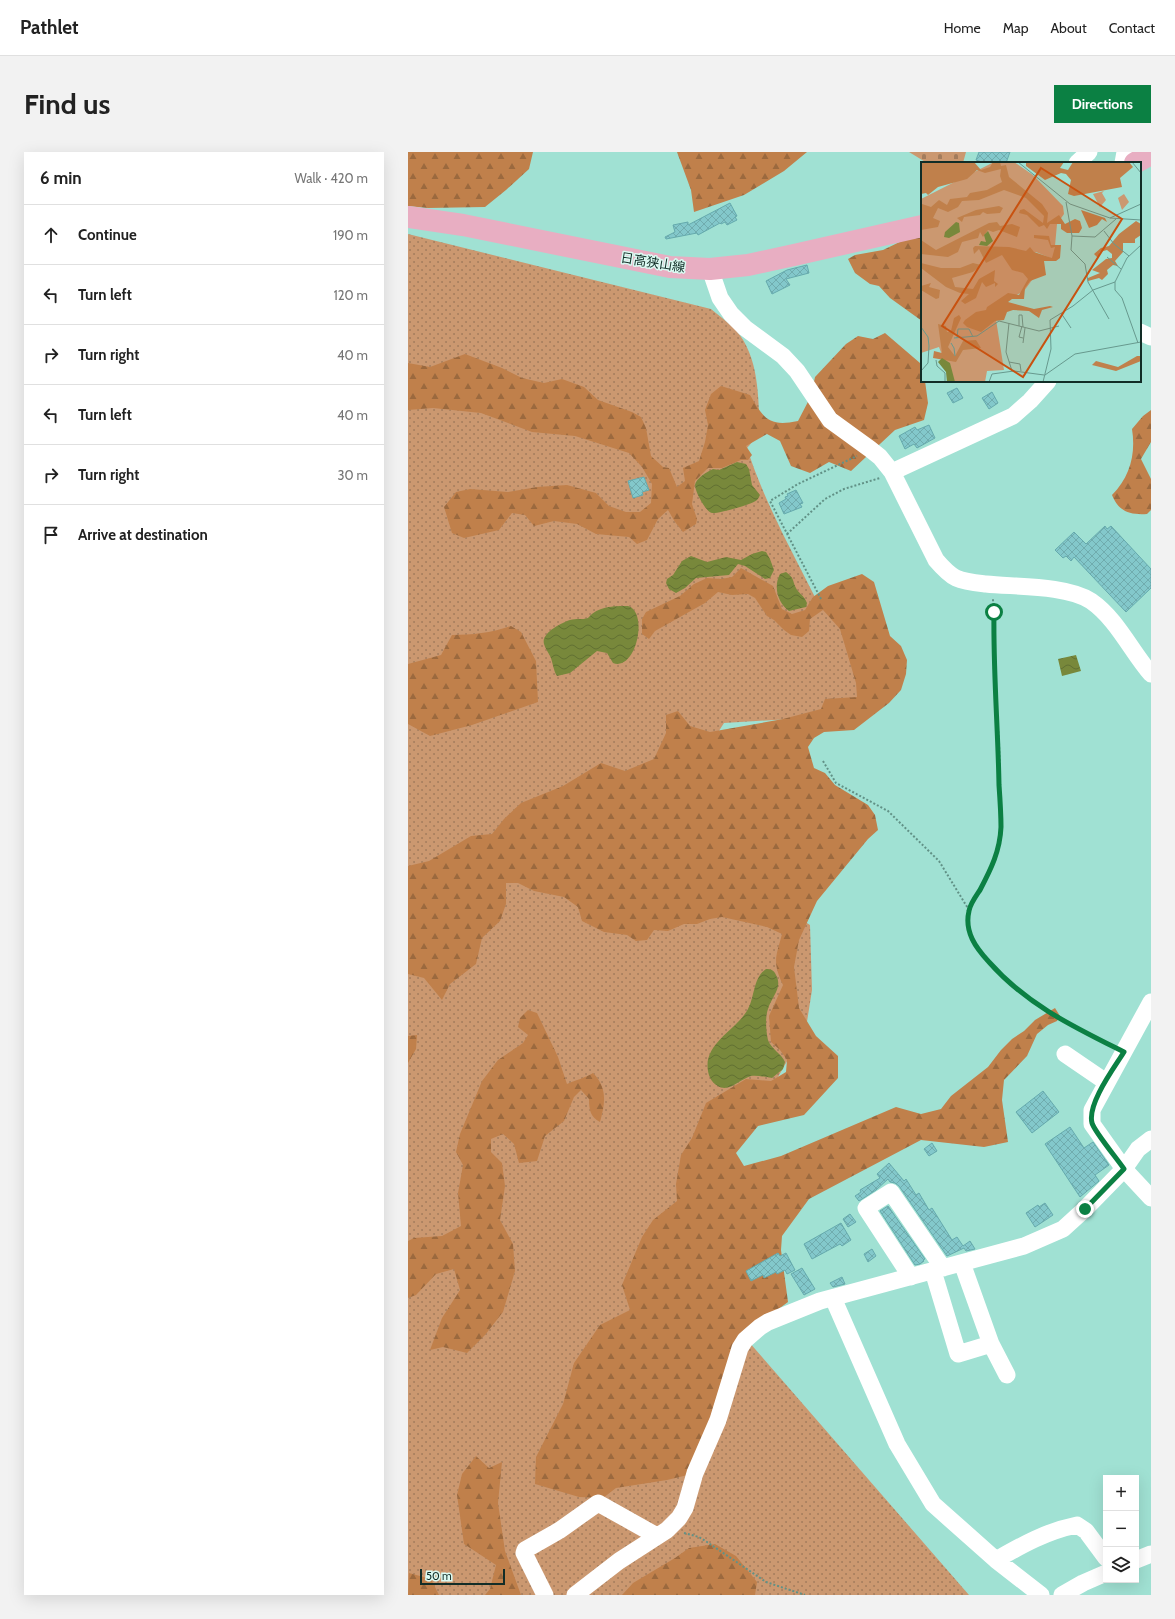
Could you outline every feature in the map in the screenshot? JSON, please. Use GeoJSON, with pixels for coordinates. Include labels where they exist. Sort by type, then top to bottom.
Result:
{"type":"FeatureCollection","features":[{"type":"Feature","properties":{"kind":"main road"},"geometry":{"type":"LineString","coordinates":[[1137,162],[1151,154]]}},
{"type":"Feature","properties":{"kind":"main road","name":"日高狭山線"},"geometry":{"type":"LineString","coordinates":[[408,217],[463,225],[670,267],[710,269],[763,261],[921,226]]}},
{"type":"Feature","properties":{"kind":"street"},"geometry":{"type":"LineString","coordinates":[[1078,162],[1089,152]]}},
{"type":"Feature","properties":{"kind":"street"},"geometry":{"type":"LineString","coordinates":[[1123,162],[1125,152]]}},
{"type":"Feature","properties":{"kind":"street"},"geometry":{"type":"LineString","coordinates":[[710,269],[720,298],[731,314],[745,328],[784,356],[797,371],[830,420],[870,449],[892,472],[936,560],[944,569],[956,578],[974,583],[1064,591],[1090,600],[1113,621],[1139,660],[1151,674]]}},
{"type":"Feature","properties":{"kind":"street"},"geometry":{"type":"LineString","coordinates":[[1141,332],[1151,337]]}},
{"type":"Feature","properties":{"kind":"street"},"geometry":{"type":"LineString","coordinates":[[892,472],[1013,416],[1030,401],[1047,382]]}},
{"type":"Feature","properties":{"kind":"street"},"geometry":{"type":"LineString","coordinates":[[1151,1002],[1146,1022],[1124,1052],[1106,1082],[1092,1110],[1092,1124],[1124,1169],[1151,1198]]}},
{"type":"Feature","properties":{"kind":"street"},"geometry":{"type":"LineString","coordinates":[[1065,1054],[1106,1082]]}},
{"type":"Feature","properties":{"kind":"street"},"geometry":{"type":"LineString","coordinates":[[575,1595],[619,1561],[662,1533],[679,1518],[685,1508],[695,1473],[718,1420],[736,1359],[746,1340],[760,1327],[768,1322],[820,1301],[1024,1246],[1063,1229],[1124,1169],[1138,1149],[1151,1139]]}},
{"type":"Feature","properties":{"kind":"street"},"geometry":{"type":"LineString","coordinates":[[911,1277],[866,1208],[891,1192],[938,1269],[958,1354],[991,1344]]}},
{"type":"Feature","properties":{"kind":"street"},"geometry":{"type":"LineString","coordinates":[[962,1263],[991,1344],[1007,1375]]}},
{"type":"Feature","properties":{"kind":"street"},"geometry":{"type":"LineString","coordinates":[[833,1298],[897,1444],[934,1504],[996,1560],[1041,1595]]}},
{"type":"Feature","properties":{"kind":"street"},"geometry":{"type":"LineString","coordinates":[[545,1595],[524,1553],[525,1550],[560,1530],[598,1503],[662,1533]]}},
{"type":"Feature","properties":{"kind":"street"},"geometry":{"type":"LineString","coordinates":[[996,1560],[1034,1539],[1063,1528],[1077,1525],[1086,1531],[1103,1554]]}},
{"type":"Feature","properties":{"kind":"street"},"geometry":{"type":"LineString","coordinates":[[1139,1559],[1151,1554]]}},
{"type":"Feature","properties":{"kind":"street"},"geometry":{"type":"LineString","coordinates":[[1062,1595],[1082,1583],[1103,1574]]}},
{"type":"Feature","properties":{"kind":"path"},"geometry":{"type":"LineString","coordinates":[[821,599],[770,501],[798,484],[870,449]]}},
{"type":"Feature","properties":{"kind":"path"},"geometry":{"type":"LineString","coordinates":[[787,534],[825,500],[844,489],[872,481],[892,472]]}},
{"type":"Feature","properties":{"kind":"path"},"geometry":{"type":"LineString","coordinates":[[992,584],[1001,826],[999,846],[994,863],[969,910],[968,926],[972,942],[1004,979],[1030,1000],[1067,1024],[1124,1052]]}},
{"type":"Feature","properties":{"kind":"path"},"geometry":{"type":"LineString","coordinates":[[823,761],[836,783],[888,811],[939,861],[969,910]]}},
{"type":"Feature","properties":{"kind":"path"},"geometry":{"type":"LineString","coordinates":[[662,1533],[690,1534],[699,1537],[766,1582],[805,1595]]}},
{"type":"Feature","properties":{"kind":"green space"},"geometry":{"type":"Polygon","coordinates":[[[408,152],[533,152],[529,169],[485,207],[428,208],[408,206],[408,152]]]}},
{"type":"Feature","properties":{"kind":"green space"},"geometry":{"type":"Polygon","coordinates":[[[677,152],[807,152],[784,171],[744,195],[694,212],[691,190],[677,152]]]}},
{"type":"Feature","properties":{"kind":"green space"},"geometry":{"type":"Polygon","coordinates":[[[909,152],[966,152],[963,162],[925,162],[909,152]]]}},
{"type":"Feature","properties":{"kind":"green space"},"geometry":{"type":"Polygon","coordinates":[[[408,234],[711,309],[735,329],[749,352],[758,392],[760,433],[747,448],[771,509],[819,605],[836,593],[861,699],[808,718],[724,723],[658,827],[810,925],[812,990],[806,1028],[675,1257],[969,1595],[408,1595],[408,234]]]}},
{"type":"Feature","properties":{"kind":"green space"},"geometry":{"type":"Polygon","coordinates":[[[910,237],[921,238],[921,320],[890,298],[879,286],[870,284],[855,273],[848,259],[855,255],[883,250],[910,237]]]}},
{"type":"Feature","properties":{"kind":"green space"},"geometry":{"type":"Polygon","coordinates":[[[885,333],[920,363],[921,382],[925,382],[928,403],[924,420],[895,430],[851,471],[829,462],[810,473],[791,466],[780,441],[767,434],[746,446],[752,455],[748,460],[741,460],[722,468],[708,468],[695,481],[692,504],[697,519],[696,524],[683,532],[668,510],[658,519],[647,540],[637,544],[629,537],[596,534],[577,524],[554,521],[534,526],[525,515],[512,513],[499,530],[464,538],[452,533],[444,507],[456,492],[470,489],[508,492],[537,487],[567,485],[596,493],[609,506],[626,512],[640,512],[651,503],[652,484],[642,467],[629,453],[575,436],[532,432],[481,413],[433,408],[408,410],[408,363],[430,367],[465,354],[502,368],[522,378],[544,383],[562,379],[584,387],[598,400],[632,412],[641,417],[646,428],[651,456],[663,467],[669,468],[677,487],[685,481],[683,468],[699,461],[705,442],[708,425],[705,410],[711,394],[721,386],[750,395],[759,410],[768,419],[774,422],[788,423],[798,421],[811,396],[815,377],[846,344],[858,336],[873,339],[885,333]]]}},
{"type":"Feature","properties":{"kind":"green space"},"geometry":{"type":"Polygon","coordinates":[[[1151,410],[1151,442],[1141,459],[1151,479],[1151,510],[1147,514],[1135,514],[1122,509],[1112,495],[1123,481],[1130,465],[1133,447],[1132,429],[1143,416],[1151,410]]]}},
{"type":"Feature","properties":{"kind":"green space"},"geometry":{"type":"Polygon","coordinates":[[[741,568],[773,586],[782,609],[792,614],[805,610],[813,597],[828,586],[862,574],[874,582],[890,636],[901,646],[907,660],[906,674],[901,690],[889,703],[854,730],[824,732],[814,738],[808,747],[814,768],[825,773],[835,785],[868,805],[875,815],[878,830],[868,839],[817,901],[799,940],[794,967],[799,1008],[816,1036],[838,1056],[838,1078],[804,1115],[758,1126],[736,1153],[744,1166],[781,1156],[896,1107],[921,1114],[941,1109],[951,1096],[988,1067],[1012,1039],[1024,1031],[1035,1020],[1055,1008],[1060,1016],[1057,1021],[1048,1025],[1037,1034],[1027,1056],[1004,1080],[1002,1100],[1008,1142],[984,1147],[921,1140],[809,1199],[782,1236],[781,1250],[788,1302],[734,1342],[692,1474],[667,1480],[616,1488],[603,1498],[579,1497],[535,1484],[536,1457],[563,1404],[574,1363],[600,1325],[630,1310],[622,1285],[642,1237],[653,1220],[677,1201],[676,1184],[681,1155],[692,1138],[706,1103],[746,1079],[771,1081],[786,1072],[787,1060],[780,1050],[771,1042],[769,1016],[783,985],[776,965],[778,948],[782,934],[767,927],[722,917],[710,919],[697,924],[684,924],[668,931],[654,930],[647,940],[636,941],[627,935],[604,932],[582,921],[578,907],[564,897],[534,891],[518,883],[506,883],[506,904],[500,921],[482,938],[476,964],[450,984],[442,1000],[424,978],[408,974],[408,866],[429,861],[471,836],[492,834],[504,819],[521,803],[563,786],[601,763],[625,771],[654,759],[666,733],[666,715],[678,711],[690,726],[710,732],[783,719],[821,709],[825,699],[857,697],[856,683],[840,629],[823,610],[810,619],[809,631],[802,637],[791,635],[784,630],[774,620],[767,616],[755,598],[748,594],[732,595],[718,592],[705,603],[655,631],[649,639],[642,634],[642,619],[646,612],[680,596],[694,584],[707,578],[721,579],[732,577],[741,568]]]}},
{"type":"Feature","properties":{"kind":"green space"},"geometry":{"type":"Polygon","coordinates":[[[511,626],[521,632],[536,661],[538,702],[472,725],[430,736],[408,724],[408,664],[441,655],[452,635],[482,633],[511,626]]]}},
{"type":"Feature","properties":{"kind":"green space"},"geometry":{"type":"Polygon","coordinates":[[[528,1010],[537,1013],[558,1057],[567,1084],[593,1073],[598,1079],[604,1096],[600,1122],[592,1115],[589,1099],[581,1090],[574,1097],[564,1121],[545,1136],[537,1161],[519,1163],[514,1144],[503,1134],[491,1139],[491,1152],[502,1163],[505,1186],[500,1220],[513,1244],[515,1271],[503,1312],[485,1335],[467,1353],[443,1347],[430,1350],[442,1318],[460,1290],[454,1269],[436,1274],[416,1295],[408,1298],[408,1241],[414,1238],[442,1236],[461,1226],[458,1193],[463,1165],[456,1152],[460,1134],[482,1081],[498,1060],[523,1043],[528,1035],[518,1027],[520,1018],[528,1010]]]}},
{"type":"Feature","properties":{"kind":"green space"},"geometry":{"type":"Polygon","coordinates":[[[417,1035],[416,1049],[408,1063],[408,1036],[417,1035]]]}},
{"type":"Feature","properties":{"kind":"green space"},"geometry":{"type":"Polygon","coordinates":[[[476,1456],[489,1468],[502,1462],[498,1503],[505,1551],[521,1595],[485,1595],[490,1589],[496,1565],[464,1544],[457,1495],[462,1474],[476,1456]]]}},
{"type":"Feature","properties":{"kind":"green space"},"geometry":{"type":"Polygon","coordinates":[[[715,1544],[736,1556],[757,1582],[755,1595],[622,1595],[633,1583],[689,1548],[715,1544]]]}},
{"type":"Feature","properties":{"kind":"green space"},"geometry":{"type":"Polygon","coordinates":[[[409,1573],[431,1579],[439,1595],[408,1595],[409,1573]]]}},
{"type":"Feature","properties":{"kind":"water"},"geometry":{"type":"Polygon","coordinates":[[[737,462],[746,464],[749,469],[752,485],[760,495],[759,497],[757,500],[749,504],[721,512],[710,512],[704,506],[695,488],[697,480],[713,469],[719,470],[737,462]]]}},
{"type":"Feature","properties":{"kind":"water"},"geometry":{"type":"Polygon","coordinates":[[[762,551],[766,552],[774,570],[770,578],[765,579],[745,566],[738,564],[729,575],[696,578],[685,588],[676,593],[669,589],[666,583],[667,579],[673,575],[682,561],[691,556],[707,562],[726,557],[741,560],[762,551]]]}},
{"type":"Feature","properties":{"kind":"water"},"geometry":{"type":"Polygon","coordinates":[[[786,572],[792,578],[797,590],[806,600],[806,607],[789,611],[779,599],[777,589],[778,579],[780,574],[786,572]]]}},
{"type":"Feature","properties":{"kind":"water"},"geometry":{"type":"Polygon","coordinates":[[[628,606],[634,611],[638,619],[639,629],[633,651],[628,659],[621,663],[613,663],[607,653],[597,651],[570,673],[557,676],[551,658],[544,644],[546,636],[552,629],[570,620],[588,618],[596,611],[601,609],[628,606]]]}},
{"type":"Feature","properties":{"kind":"water"},"geometry":{"type":"Polygon","coordinates":[[[1076,655],[1081,671],[1062,676],[1058,659],[1076,655]]]}},
{"type":"Feature","properties":{"kind":"water"},"geometry":{"type":"Polygon","coordinates":[[[766,969],[774,972],[778,980],[778,988],[766,1016],[767,1037],[769,1043],[782,1056],[785,1062],[783,1069],[772,1078],[751,1076],[730,1087],[722,1088],[711,1080],[709,1075],[708,1061],[711,1052],[722,1037],[743,1017],[750,1004],[756,982],[766,969]]]}},
{"type":"Feature","properties":{"kind":"building"},"geometry":{"type":"Polygon","coordinates":[[[979,152],[1010,152],[1006,162],[982,162],[976,160],[979,152]]]}},
{"type":"Feature","properties":{"kind":"building"},"geometry":{"type":"Polygon","coordinates":[[[730,203],[737,216],[735,217],[737,220],[727,225],[725,222],[720,223],[698,235],[697,233],[666,239],[665,237],[675,232],[673,225],[688,222],[688,225],[730,203]]]}},
{"type":"Feature","properties":{"kind":"building"},"geometry":{"type":"Polygon","coordinates":[[[807,265],[809,273],[786,279],[790,285],[772,294],[766,281],[787,270],[807,265]]]}},
{"type":"Feature","properties":{"kind":"building"},"geometry":{"type":"Polygon","coordinates":[[[957,388],[963,398],[953,403],[947,393],[957,388]]]}},
{"type":"Feature","properties":{"kind":"building"},"geometry":{"type":"Polygon","coordinates":[[[992,392],[998,403],[989,409],[982,398],[992,392]]]}},
{"type":"Feature","properties":{"kind":"building"},"geometry":{"type":"Polygon","coordinates":[[[929,425],[935,438],[917,448],[914,444],[905,449],[899,436],[915,427],[917,430],[929,425]]]}},
{"type":"Feature","properties":{"kind":"building"},"geometry":{"type":"Polygon","coordinates":[[[644,477],[649,490],[642,492],[643,495],[633,498],[628,481],[644,477]]]}},
{"type":"Feature","properties":{"kind":"building"},"geometry":{"type":"Polygon","coordinates":[[[796,490],[803,503],[800,504],[802,507],[784,514],[779,503],[786,499],[785,497],[788,496],[787,494],[796,490]]]}},
{"type":"Feature","properties":{"kind":"building"},"geometry":{"type":"Polygon","coordinates":[[[1105,526],[1107,529],[1111,526],[1151,569],[1151,588],[1126,612],[1074,557],[1071,561],[1066,556],[1063,558],[1055,550],[1074,532],[1086,544],[1105,526]]]}},
{"type":"Feature","properties":{"kind":"building"},"geometry":{"type":"Polygon","coordinates":[[[1043,1091],[1059,1112],[1032,1133],[1016,1112],[1043,1091]]]}},
{"type":"Feature","properties":{"kind":"building"},"geometry":{"type":"Polygon","coordinates":[[[1070,1127],[1084,1148],[1093,1142],[1109,1165],[1095,1175],[1099,1181],[1080,1197],[1045,1144],[1070,1127]]]}},
{"type":"Feature","properties":{"kind":"building"},"geometry":{"type":"Polygon","coordinates":[[[932,1143],[937,1151],[929,1156],[924,1149],[932,1143]]]}},
{"type":"Feature","properties":{"kind":"building"},"geometry":{"type":"Polygon","coordinates":[[[889,1163],[904,1181],[906,1179],[916,1195],[919,1193],[929,1210],[932,1208],[952,1240],[957,1237],[963,1246],[970,1241],[975,1249],[966,1251],[964,1248],[947,1256],[899,1186],[890,1182],[888,1179],[876,1190],[859,1201],[855,1196],[861,1192],[860,1190],[880,1178],[877,1174],[889,1163]]]}},
{"type":"Feature","properties":{"kind":"building"},"geometry":{"type":"Polygon","coordinates":[[[1045,1203],[1053,1215],[1035,1227],[1026,1213],[1038,1205],[1039,1207],[1045,1203]]]}},
{"type":"Feature","properties":{"kind":"building"},"geometry":{"type":"Polygon","coordinates":[[[888,1206],[925,1259],[920,1264],[915,1265],[880,1211],[888,1206]]]}},
{"type":"Feature","properties":{"kind":"building"},"geometry":{"type":"Polygon","coordinates":[[[850,1214],[856,1222],[848,1227],[843,1219],[850,1214]]]}},
{"type":"Feature","properties":{"kind":"building"},"geometry":{"type":"Polygon","coordinates":[[[841,1223],[851,1240],[842,1246],[840,1244],[812,1259],[804,1244],[841,1223]]]}},
{"type":"Feature","properties":{"kind":"building"},"geometry":{"type":"Polygon","coordinates":[[[872,1249],[876,1256],[868,1262],[864,1254],[872,1249]]]}},
{"type":"Feature","properties":{"kind":"building"},"geometry":{"type":"Polygon","coordinates":[[[778,1253],[780,1256],[786,1253],[795,1270],[787,1274],[785,1270],[777,1274],[776,1272],[764,1278],[763,1275],[751,1281],[746,1271],[778,1253]]]}},
{"type":"Feature","properties":{"kind":"building"},"geometry":{"type":"Polygon","coordinates":[[[802,1268],[815,1289],[804,1295],[791,1274],[802,1268]]]}},
{"type":"Feature","properties":{"kind":"building"},"geometry":{"type":"Polygon","coordinates":[[[842,1277],[845,1284],[833,1287],[830,1283],[842,1277]]]}},
{"type":"Feature","properties":{"kind":"route"},"geometry":{"type":"LineString","coordinates":[[994,612],[994,674],[999,742],[1001,826],[999,846],[994,863],[969,910],[968,926],[972,942],[1004,979],[1030,1000],[1067,1024],[1124,1052],[1106,1082],[1092,1110],[1092,1124],[1124,1169],[1085,1209]]}}]}
